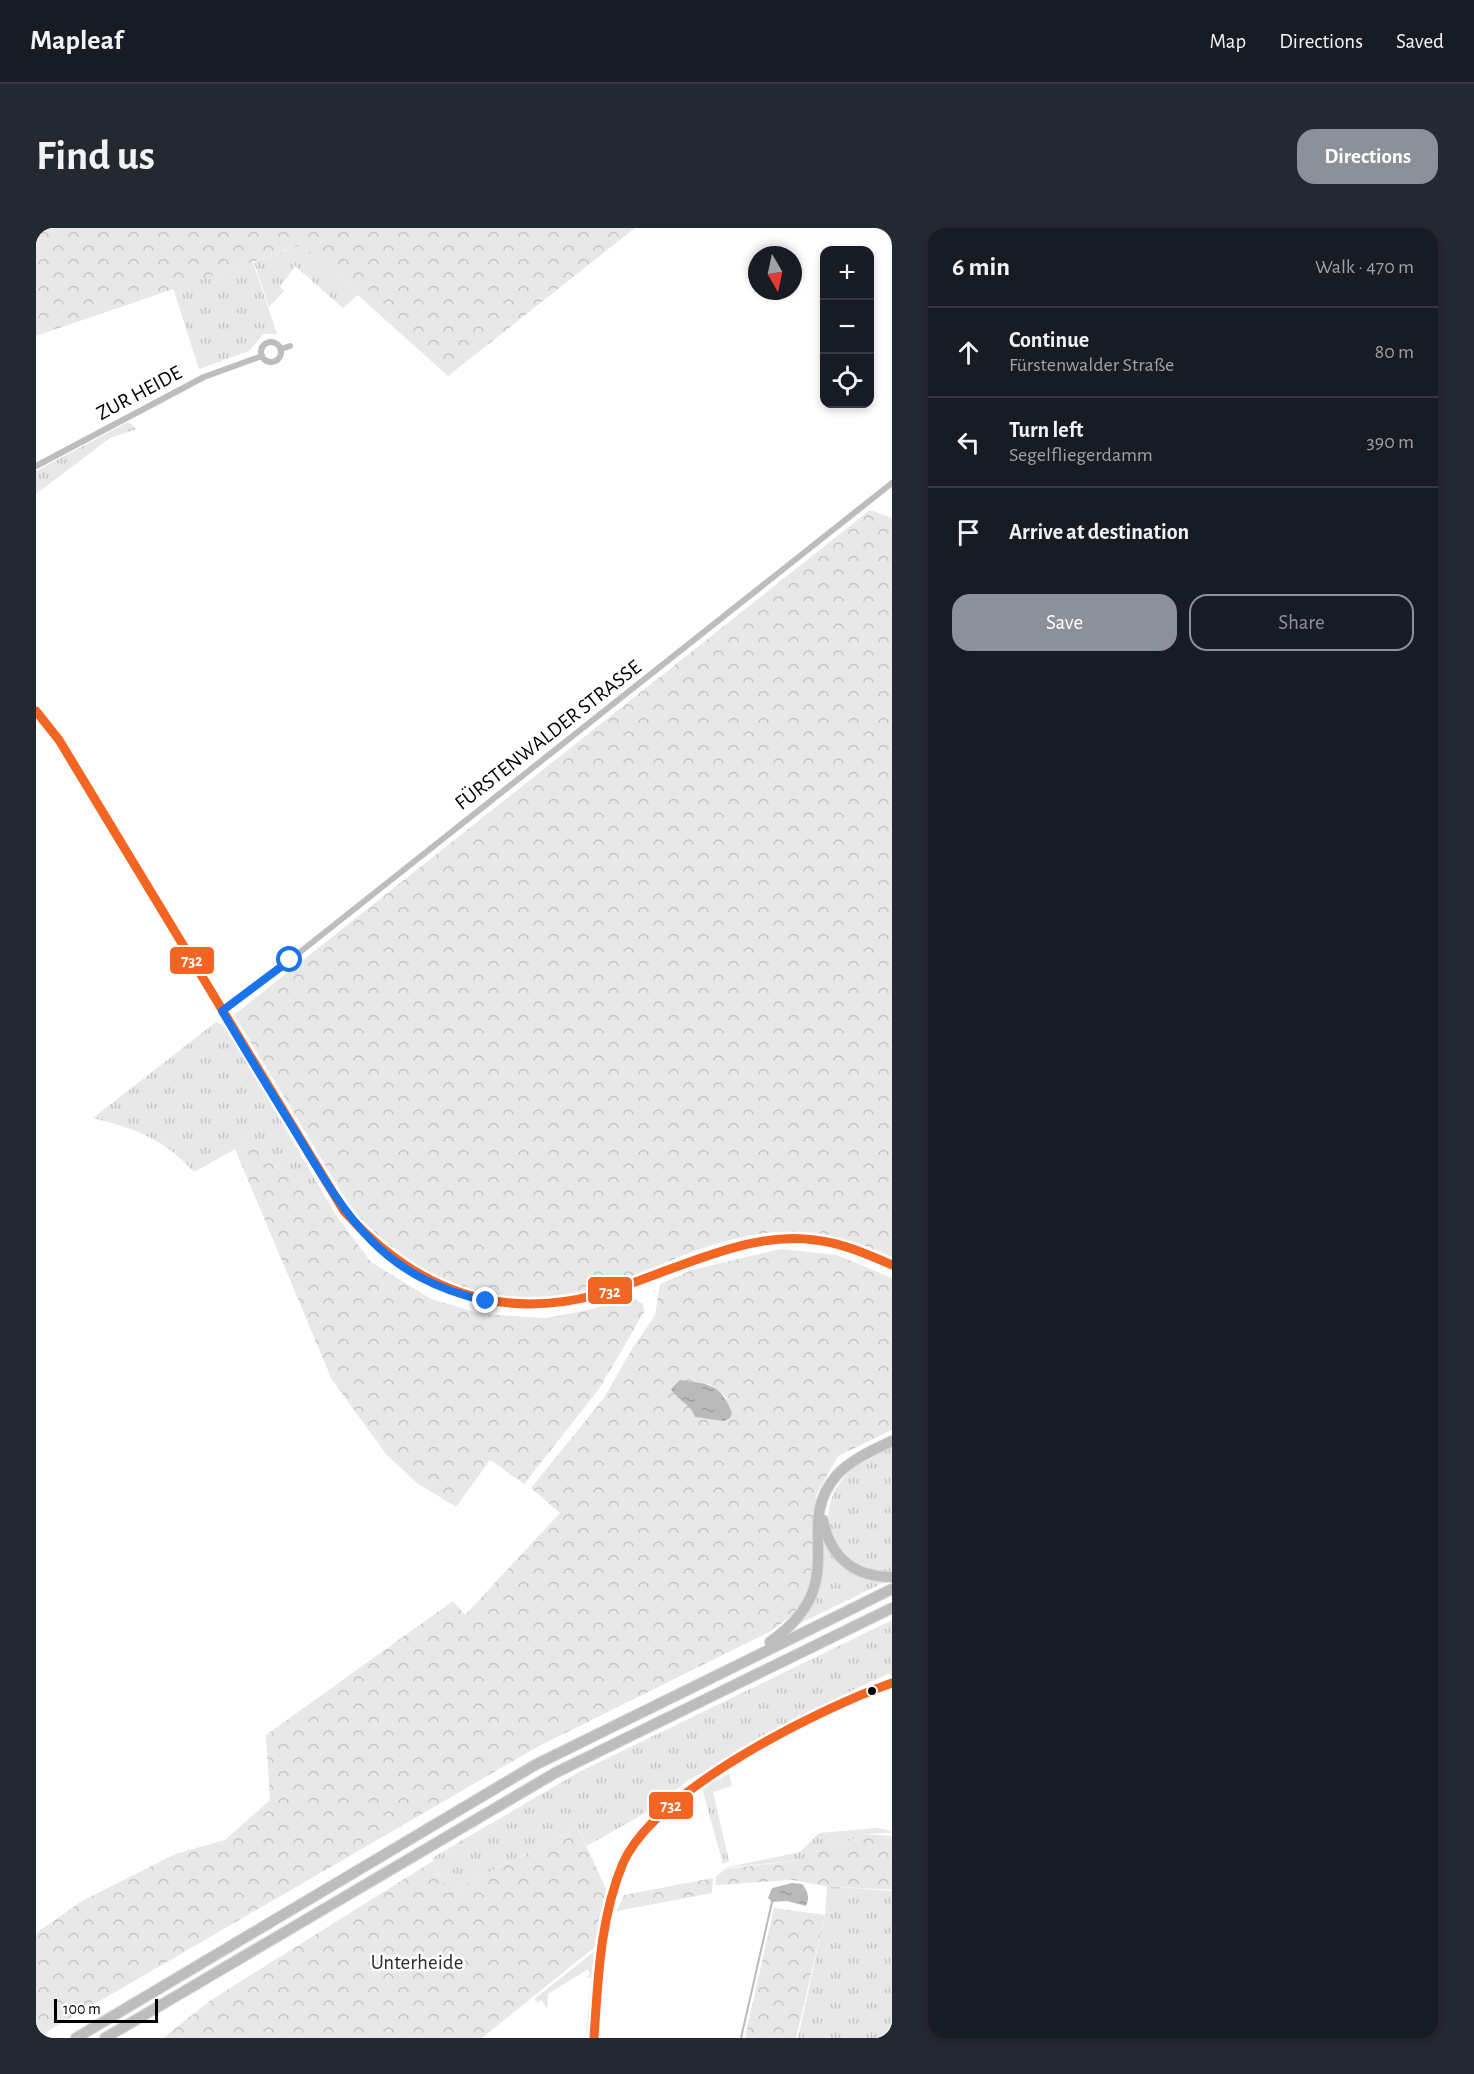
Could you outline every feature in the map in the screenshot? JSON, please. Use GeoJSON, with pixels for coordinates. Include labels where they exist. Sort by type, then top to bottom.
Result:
{"type":"FeatureCollection","features":[{"type":"Feature","properties":{"kind":"highway"},"geometry":{"type":"LineString","coordinates":[[743,1661],[783,1633],[797,1620],[810,1600],[819,1569],[818,1525],[821,1508],[831,1484],[844,1469],[892,1441]]}},
{"type":"Feature","properties":{"kind":"highway"},"geometry":{"type":"LineString","coordinates":[[821,1508],[829,1542],[843,1561],[861,1573],[892,1577]]}},
{"type":"Feature","properties":{"kind":"highway"},"geometry":{"type":"LineString","coordinates":[[76,2038],[536,1766],[743,1661],[892,1589]]}},
{"type":"Feature","properties":{"kind":"highway"},"geometry":{"type":"LineString","coordinates":[[105,2038],[555,1773],[892,1608]]}},
{"type":"Feature","properties":{"kind":"street","name":"ZUR HEIDE"},"geometry":{"type":"LineString","coordinates":[[268,342],[275,343],[281,349],[279,358],[274,362],[266,361],[262,356],[262,346],[268,342]]}},
{"type":"Feature","properties":{"kind":"street","name":"ZUR HEIDE"},"geometry":{"type":"LineString","coordinates":[[281,349],[290,346]]}},
{"type":"Feature","properties":{"kind":"street","name":"ZUR HEIDE"},"geometry":{"type":"LineString","coordinates":[[36,466],[194,382],[262,356]]}},
{"type":"Feature","properties":{"kind":"street","name":"FÜRSTENWALDER STRASSE"},"geometry":{"type":"LineString","coordinates":[[222,1011],[892,483]]}},
{"type":"Feature","properties":{"kind":"street"},"geometry":{"type":"LineString","coordinates":[[36,711],[59,741],[325,1181],[353,1222],[387,1256],[418,1277],[449,1291],[503,1303],[542,1304],[566,1302],[620,1287],[728,1248],[788,1238],[838,1243],[892,1264]]}},
{"type":"Feature","properties":{"kind":"street"},"geometry":{"type":"LineString","coordinates":[[594,2038],[605,1915],[625,1855],[645,1827],[666,1805],[711,1773],[820,1714],[892,1683]]}},
{"type":"Feature","properties":{"kind":"green space"},"geometry":{"type":"Polygon","coordinates":[[[36,228],[635,228],[448,376],[302,245],[36,336],[36,228]]]}},
{"type":"Feature","properties":{"kind":"green space"},"geometry":{"type":"Polygon","coordinates":[[[303,245],[358,295],[343,308],[295,266],[280,287],[284,291],[269,307],[254,262],[303,245]]]}},
{"type":"Feature","properties":{"kind":"green space"},"geometry":{"type":"Polygon","coordinates":[[[253,262],[277,334],[263,334],[249,351],[199,369],[173,288],[253,262]]]}},
{"type":"Feature","properties":{"kind":"green space"},"geometry":{"type":"Polygon","coordinates":[[[128,422],[137,429],[110,438],[36,494],[36,471],[128,422]]]}},
{"type":"Feature","properties":{"kind":"green space"},"geometry":{"type":"Polygon","coordinates":[[[870,510],[892,518],[892,1257],[836,1237],[793,1232],[756,1234],[712,1245],[605,1286],[575,1294],[546,1298],[516,1298],[457,1285],[404,1258],[380,1239],[351,1206],[234,1015],[870,510]]]}},
{"type":"Feature","properties":{"kind":"green space"},"geometry":{"type":"Polygon","coordinates":[[[216,1022],[225,1025],[336,1215],[248,1142],[194,1172],[171,1150],[148,1136],[93,1118],[216,1022]]]}},
{"type":"Feature","properties":{"kind":"green space"},"geometry":{"type":"Polygon","coordinates":[[[248,1142],[336,1215],[371,1262],[431,1299],[482,1314],[546,1318],[592,1309],[632,1297],[643,1304],[644,1312],[599,1389],[524,1484],[490,1460],[456,1507],[417,1483],[386,1454],[332,1380],[235,1149],[248,1142]]]}},
{"type":"Feature","properties":{"kind":"green space"},"geometry":{"type":"Polygon","coordinates":[[[780,1249],[837,1255],[892,1278],[892,1430],[838,1456],[816,1495],[812,1580],[798,1610],[773,1630],[539,1746],[36,2038],[36,1933],[82,1901],[175,1854],[225,1840],[270,1800],[266,1735],[453,1601],[465,1615],[560,1513],[531,1488],[604,1398],[655,1315],[660,1284],[692,1270],[780,1249]],[[709,1384],[674,1394],[688,1404],[695,1417],[727,1398],[709,1384]]]}},
{"type":"Feature","properties":{"kind":"green space"},"geometry":{"type":"Polygon","coordinates":[[[892,1447],[892,1572],[874,1570],[859,1564],[846,1554],[836,1542],[830,1528],[829,1512],[832,1496],[847,1474],[865,1461],[892,1447]]]}},
{"type":"Feature","properties":{"kind":"green space"},"geometry":{"type":"Polygon","coordinates":[[[822,1534],[830,1550],[889,1580],[799,1624],[810,1610],[821,1580],[822,1534]]]}},
{"type":"Feature","properties":{"kind":"green space"},"geometry":{"type":"Polygon","coordinates":[[[892,1620],[892,1676],[888,1674],[855,1689],[687,1781],[647,1812],[587,1846],[578,1828],[447,1893],[432,1858],[579,1772],[892,1620]]]}},
{"type":"Feature","properties":{"kind":"green space"},"geometry":{"type":"Polygon","coordinates":[[[729,1774],[732,1786],[713,1792],[729,1861],[723,1864],[702,1788],[729,1774]]]}},
{"type":"Feature","properties":{"kind":"green space","name":"Unterheide"},"geometry":{"type":"Polygon","coordinates":[[[578,1828],[606,1889],[595,1947],[482,2038],[163,2038],[211,2000],[433,1861],[447,1893],[578,1828]]]}},
{"type":"Feature","properties":{"kind":"green space"},"geometry":{"type":"Polygon","coordinates":[[[877,1828],[891,1831],[891,1833],[864,1834],[843,1844],[821,1846],[816,1854],[802,1860],[724,1868],[800,1852],[819,1833],[877,1828]]]}},
{"type":"Feature","properties":{"kind":"green space"},"geometry":{"type":"Polygon","coordinates":[[[864,1834],[892,1836],[892,1890],[825,1886],[792,1880],[716,1885],[716,1877],[725,1869],[802,1860],[816,1854],[821,1846],[843,1844],[864,1834]]]}},
{"type":"Feature","properties":{"kind":"green space"},"geometry":{"type":"Polygon","coordinates":[[[713,1878],[712,1893],[617,1911],[624,1895],[713,1878]]]}},
{"type":"Feature","properties":{"kind":"green space"},"geometry":{"type":"Polygon","coordinates":[[[827,1886],[892,1891],[892,2038],[798,2038],[825,1915],[827,1886]]]}},
{"type":"Feature","properties":{"kind":"green space"},"geometry":{"type":"Polygon","coordinates":[[[774,1908],[825,1915],[796,2038],[745,2038],[774,1908]]]}},
{"type":"Feature","properties":{"kind":"green space"},"geometry":{"type":"Polygon","coordinates":[[[596,1950],[590,2031],[586,2035],[591,1978],[587,1977],[590,1974],[588,1969],[548,1994],[547,2008],[541,2000],[537,2003],[534,1999],[596,1950]]]}},
{"type":"Feature","properties":{"kind":"water"},"geometry":{"type":"Polygon","coordinates":[[[680,1380],[713,1387],[728,1403],[732,1413],[730,1418],[724,1421],[695,1417],[690,1408],[671,1389],[680,1380]]]}},
{"type":"Feature","properties":{"kind":"water"},"geometry":{"type":"Polygon","coordinates":[[[792,1883],[802,1884],[806,1890],[808,1897],[806,1906],[787,1901],[772,1902],[768,1898],[772,1888],[792,1883]]]}},
{"type":"Feature","properties":{"kind":"waterway"},"geometry":{"type":"LineString","coordinates":[[741,2038],[772,1902]]}},
{"type":"Feature","properties":{"kind":"transit line","name":"732"},"geometry":{"type":"LineString","coordinates":[[36,711],[59,740],[344,1211],[370,1238],[398,1260],[427,1278],[457,1292],[489,1300],[523,1304],[559,1302],[596,1295],[725,1250],[778,1239],[815,1240],[835,1244],[892,1265]]}},
{"type":"Feature","properties":{"kind":"transit line","name":"732"},"geometry":{"type":"LineString","coordinates":[[594,2038],[601,1949],[609,1905],[623,1863],[641,1835],[669,1808],[703,1781],[742,1755],[823,1712],[892,1683]]}},
{"type":"Feature","properties":{"kind":"route"},"geometry":{"type":"LineString","coordinates":[[290,960],[222,1011],[330,1189],[362,1233],[387,1256],[418,1277],[449,1291],[486,1301]]}}]}
